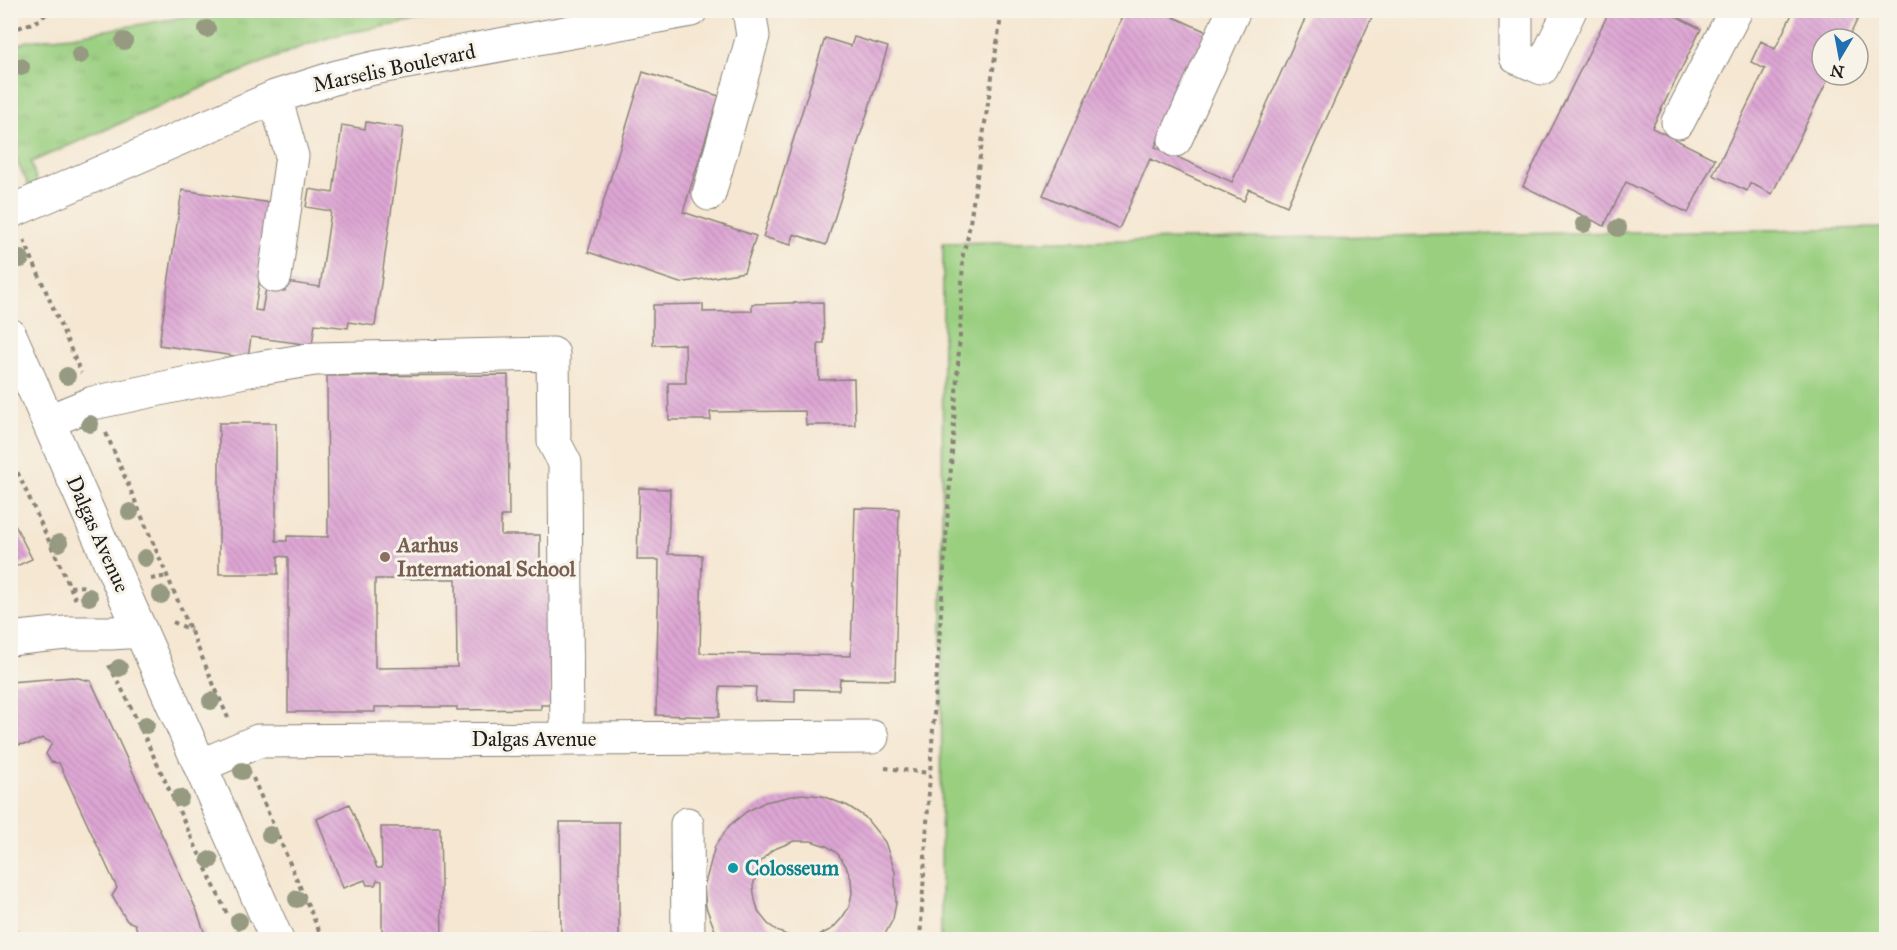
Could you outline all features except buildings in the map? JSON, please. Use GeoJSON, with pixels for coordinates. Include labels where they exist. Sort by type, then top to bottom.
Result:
{"type":"FeatureCollection","features":[{"type":"Feature","properties":{"kind":"street","name":"Marselis Boulevard"},"geometry":{"type":"LineString","coordinates":[[11,212],[275,97],[337,77],[374,68],[692,10]]}},
{"type":"Feature","properties":{"kind":"street"},"geometry":{"type":"LineString","coordinates":[[709,194],[753,36],[749,10]]}},
{"type":"Feature","properties":{"kind":"street"},"geometry":{"type":"LineString","coordinates":[[1175,140],[1234,10]]}},
{"type":"Feature","properties":{"kind":"street"},"geometry":{"type":"LineString","coordinates":[[1516,10],[1516,57],[1542,68],[1570,10]]}},
{"type":"Feature","properties":{"kind":"street"},"geometry":{"type":"LineString","coordinates":[[1678,122],[1736,10]]}},
{"type":"Feature","properties":{"kind":"street"},"geometry":{"type":"LineString","coordinates":[[275,97],[292,156],[275,276]]}},
{"type":"Feature","properties":{"kind":"street","name":"Dalgas Avenue"},"geometry":{"type":"LineString","coordinates":[[10,336],[277,939]]}},
{"type":"Feature","properties":{"kind":"street"},"geometry":{"type":"LineString","coordinates":[[48,421],[93,403],[258,368],[315,359],[553,354],[554,442],[565,463],[567,739]]}},
{"type":"Feature","properties":{"kind":"street"},"geometry":{"type":"LineString","coordinates":[[10,639],[66,633],[141,631]]}},
{"type":"Feature","properties":{"kind":"street","name":"Dalgas Avenue"},"geometry":{"type":"LineString","coordinates":[[200,766],[258,741],[872,737]]}},
{"type":"Feature","properties":{"kind":"street"},"geometry":{"type":"LineString","coordinates":[[687,824],[688,939]]}},
{"type":"Feature","properties":{"kind":"path"},"geometry":{"type":"LineString","coordinates":[[10,31],[40,20],[50,10]]}},
{"type":"Feature","properties":{"kind":"path"},"geometry":{"type":"LineString","coordinates":[[921,939],[930,761],[960,335],[963,254],[968,236],[1002,10]]}},
{"type":"Feature","properties":{"kind":"path"},"geometry":{"type":"LineString","coordinates":[[11,212],[323,939]]}},
{"type":"Feature","properties":{"kind":"path"},"geometry":{"type":"LineString","coordinates":[[10,456],[91,632],[126,699],[229,919]]}},
{"type":"Feature","properties":{"kind":"green space"},"geometry":{"type":"Polygon","coordinates":[[[219,11],[475,11],[341,34],[303,46],[31,162],[38,186],[31,190],[11,150],[11,48],[27,41],[71,36],[219,11]]]}},
{"type":"Feature","properties":{"kind":"green space"},"geometry":{"type":"Polygon","coordinates":[[[1886,228],[1886,939],[941,939],[943,243],[1886,228]]]}},
{"type":"Feature","properties":{"kind":"place","name":"Aarhus International School"},"geometry":{"type":"Point","coordinates":[385,557]}},
{"type":"Feature","properties":{"kind":"place","name":"Colosseum"},"geometry":{"type":"Point","coordinates":[733,868]}}]}
